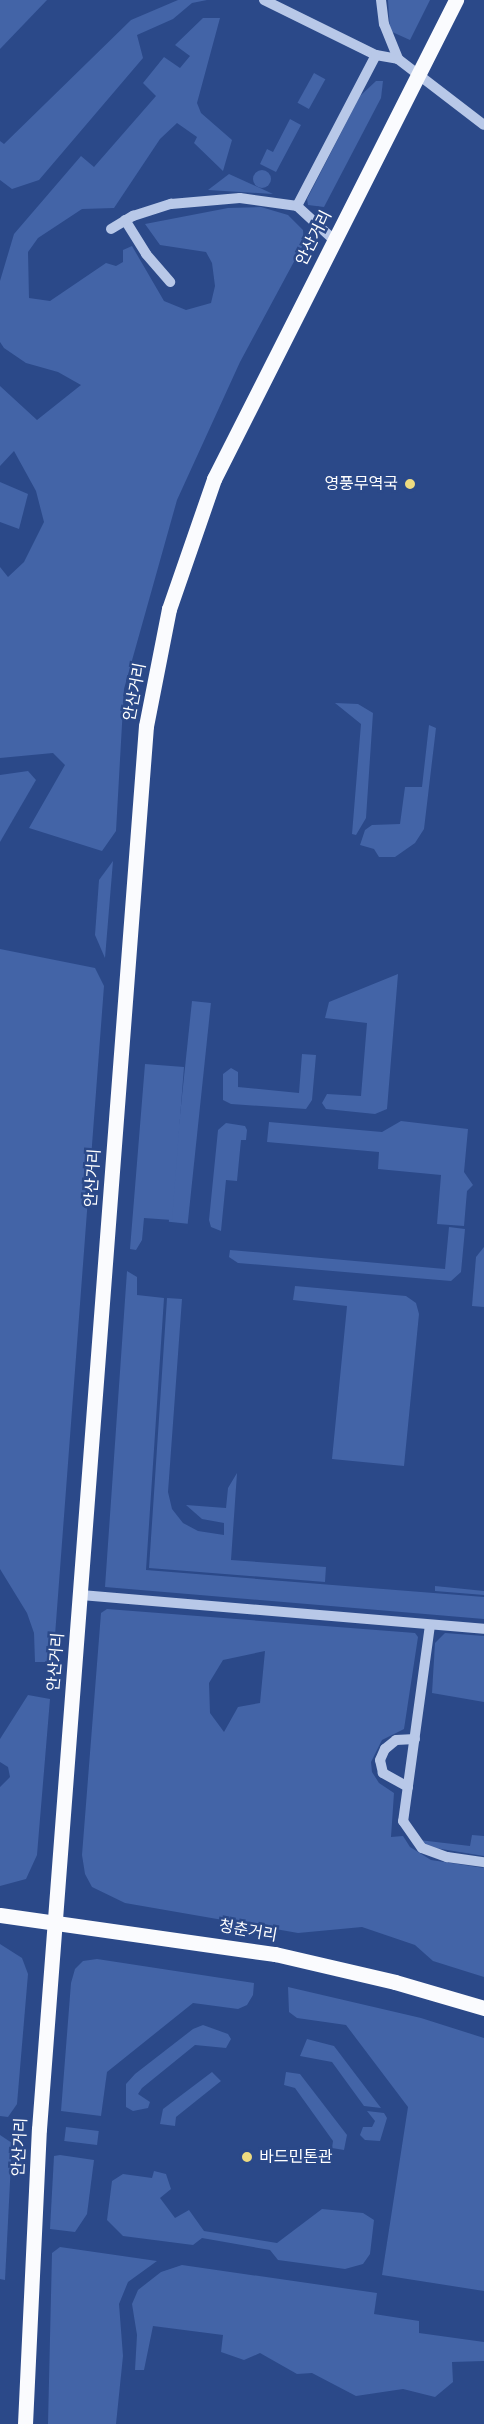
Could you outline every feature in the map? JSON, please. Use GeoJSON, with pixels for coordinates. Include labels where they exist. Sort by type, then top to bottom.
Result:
{"type":"FeatureCollection","features":[{"type":"Feature","properties":{"kind":"main road","name":"안산거리"},"geometry":{"type":"LineString","coordinates":[[25,2424],[39,2129],[146,726],[169,609],[200,515],[232,438],[456,0]]}},
{"type":"Feature","properties":{"kind":"main road","name":"청춘거리"},"geometry":{"type":"LineString","coordinates":[[0,1915],[275,1954],[395,1982],[484,2008]]}},
{"type":"Feature","properties":{"kind":"street"},"geometry":{"type":"LineString","coordinates":[[264,0],[376,55],[398,59],[484,124]]}},
{"type":"Feature","properties":{"kind":"street"},"geometry":{"type":"LineString","coordinates":[[381,0],[384,24],[398,59]]}},
{"type":"Feature","properties":{"kind":"street"},"geometry":{"type":"LineString","coordinates":[[297,206],[376,55]]}},
{"type":"Feature","properties":{"kind":"street"},"geometry":{"type":"LineString","coordinates":[[111,229],[126,220],[171,204],[240,198],[297,206],[334,240]]}},
{"type":"Feature","properties":{"kind":"street"},"geometry":{"type":"LineString","coordinates":[[126,220],[146,254],[170,282]]}},
{"type":"Feature","properties":{"kind":"street"},"geometry":{"type":"LineString","coordinates":[[81,1595],[484,1629]]}},
{"type":"Feature","properties":{"kind":"street"},"geometry":{"type":"LineString","coordinates":[[430,1625],[403,1821],[414,1840],[447,1857],[484,1862]]}},
{"type":"Feature","properties":{"kind":"street"},"geometry":{"type":"LineString","coordinates":[[408,1787],[382,1773],[380,1760],[385,1749],[396,1740],[415,1739]]}},
{"type":"Feature","properties":{"kind":"shaded area"},"geometry":{"type":"Polygon","coordinates":[[[0,0],[47,0],[0,49],[0,0]]]}},
{"type":"Feature","properties":{"kind":"shaded area"},"geometry":{"type":"Polygon","coordinates":[[[178,0],[207,0],[192,3],[173,19],[137,35],[143,58],[39,180],[12,189],[0,180],[0,141],[4,144],[131,20],[178,0]]]}},
{"type":"Feature","properties":{"kind":"shaded area"},"geometry":{"type":"Polygon","coordinates":[[[388,0],[430,0],[410,40],[390,31],[388,0]]]}},
{"type":"Feature","properties":{"kind":"shaded area"},"geometry":{"type":"Polygon","coordinates":[[[203,18],[220,18],[197,103],[201,113],[232,140],[223,171],[194,143],[197,137],[177,123],[160,139],[114,208],[82,209],[38,238],[28,252],[29,298],[50,301],[106,263],[116,266],[123,262],[123,250],[132,246],[164,301],[186,310],[211,303],[215,286],[212,263],[206,252],[160,245],[145,224],[228,208],[261,207],[288,215],[303,230],[304,243],[240,362],[177,500],[124,689],[116,831],[102,851],[29,828],[65,765],[53,753],[0,758],[0,567],[8,577],[24,562],[44,522],[36,491],[14,451],[0,466],[0,386],[37,420],[81,385],[58,372],[26,363],[4,348],[0,342],[0,281],[14,234],[81,156],[94,167],[156,96],[143,83],[164,57],[180,68],[190,56],[175,45],[203,18]]]}},
{"type":"Feature","properties":{"kind":"shaded area"},"geometry":{"type":"Polygon","coordinates":[[[314,73],[325,79],[309,109],[298,103],[314,73]]]}},
{"type":"Feature","properties":{"kind":"shaded area"},"geometry":{"type":"Polygon","coordinates":[[[376,81],[383,81],[381,98],[324,207],[308,205],[307,199],[360,96],[376,81]]]}},
{"type":"Feature","properties":{"kind":"shaded area"},"geometry":{"type":"Polygon","coordinates":[[[290,119],[301,125],[276,172],[260,164],[267,149],[273,152],[290,119]]]}},
{"type":"Feature","properties":{"kind":"shaded area"},"geometry":{"type":"Polygon","coordinates":[[[262,170],[268,173],[271,179],[268,185],[262,188],[256,185],[253,179],[256,173],[262,170]]]}},
{"type":"Feature","properties":{"kind":"shaded area"},"geometry":{"type":"Polygon","coordinates":[[[229,174],[273,194],[208,190],[229,174]]]}},
{"type":"Feature","properties":{"kind":"shaded area"},"geometry":{"type":"Polygon","coordinates":[[[0,482],[28,494],[19,529],[0,522],[0,482]]]}},
{"type":"Feature","properties":{"kind":"shaded area"},"geometry":{"type":"Polygon","coordinates":[[[335,703],[358,704],[373,713],[366,818],[356,835],[352,834],[361,724],[335,703]]]}},
{"type":"Feature","properties":{"kind":"shaded area"},"geometry":{"type":"Polygon","coordinates":[[[429,725],[436,728],[424,829],[415,843],[395,857],[379,857],[374,849],[360,845],[365,830],[372,825],[400,824],[405,787],[422,787],[429,725]]]}},
{"type":"Feature","properties":{"kind":"shaded area"},"geometry":{"type":"Polygon","coordinates":[[[28,771],[36,780],[0,842],[0,775],[28,771]]]}},
{"type":"Feature","properties":{"kind":"shaded area"},"geometry":{"type":"Polygon","coordinates":[[[113,861],[105,958],[95,935],[99,880],[113,861]]]}},
{"type":"Feature","properties":{"kind":"shaded area"},"geometry":{"type":"Polygon","coordinates":[[[0,949],[95,968],[104,986],[53,1662],[35,1662],[34,1633],[27,1613],[0,1569],[0,949]]]}},
{"type":"Feature","properties":{"kind":"shaded area"},"geometry":{"type":"Polygon","coordinates":[[[398,974],[387,1109],[375,1114],[326,1109],[322,1103],[327,1094],[361,1096],[367,1023],[325,1018],[329,1002],[398,974]]]}},
{"type":"Feature","properties":{"kind":"shaded area"},"geometry":{"type":"Polygon","coordinates":[[[192,1001],[211,1003],[188,1224],[169,1222],[192,1001]]]}},
{"type":"Feature","properties":{"kind":"shaded area"},"geometry":{"type":"Polygon","coordinates":[[[302,1054],[316,1055],[312,1100],[306,1109],[231,1104],[223,1100],[223,1074],[231,1068],[238,1072],[238,1087],[299,1093],[302,1054]]]}},
{"type":"Feature","properties":{"kind":"shaded area"},"geometry":{"type":"Polygon","coordinates":[[[145,1064],[184,1067],[172,1220],[144,1218],[142,1240],[136,1250],[130,1249],[145,1064]]]}},
{"type":"Feature","properties":{"kind":"shaded area"},"geometry":{"type":"Polygon","coordinates":[[[401,1121],[468,1129],[464,1172],[473,1185],[467,1191],[464,1226],[437,1224],[441,1175],[378,1169],[379,1152],[267,1142],[269,1122],[382,1132],[401,1121]]]}},
{"type":"Feature","properties":{"kind":"shaded area"},"geometry":{"type":"Polygon","coordinates":[[[226,1123],[245,1126],[247,1130],[246,1140],[241,1140],[237,1181],[226,1180],[221,1231],[211,1227],[209,1220],[218,1130],[226,1123]]]}},
{"type":"Feature","properties":{"kind":"shaded area"},"geometry":{"type":"Polygon","coordinates":[[[449,1227],[465,1229],[461,1272],[451,1281],[238,1263],[229,1257],[230,1250],[445,1269],[449,1227]]]}},
{"type":"Feature","properties":{"kind":"shaded area"},"geometry":{"type":"Polygon","coordinates":[[[484,1247],[484,1307],[472,1306],[476,1257],[484,1247]]]}},
{"type":"Feature","properties":{"kind":"shaded area"},"geometry":{"type":"Polygon","coordinates":[[[127,1271],[137,1277],[137,1295],[164,1298],[146,1570],[484,1597],[484,1619],[105,1587],[127,1271]]]}},
{"type":"Feature","properties":{"kind":"shaded area"},"geometry":{"type":"Polygon","coordinates":[[[295,1286],[406,1296],[416,1303],[419,1314],[404,1466],[332,1459],[347,1306],[293,1300],[295,1286]]]}},
{"type":"Feature","properties":{"kind":"shaded area"},"geometry":{"type":"Polygon","coordinates":[[[167,1298],[182,1299],[168,1492],[172,1509],[183,1523],[198,1531],[224,1535],[224,1523],[202,1519],[186,1505],[226,1508],[228,1488],[237,1473],[231,1560],[326,1567],[325,1582],[149,1568],[167,1298]]]}},
{"type":"Feature","properties":{"kind":"shaded area"},"geometry":{"type":"Polygon","coordinates":[[[435,1586],[484,1591],[484,1595],[435,1591],[435,1586]]]}},
{"type":"Feature","properties":{"kind":"shaded area"},"geometry":{"type":"Polygon","coordinates":[[[107,1609],[415,1633],[418,1637],[404,1729],[382,1740],[371,1762],[372,1772],[379,1783],[394,1793],[391,1837],[403,1836],[410,1847],[431,1860],[484,1868],[484,1977],[433,1961],[415,1945],[362,1927],[298,1933],[125,1903],[92,1887],[85,1874],[82,1855],[101,1613],[107,1609]],[[265,1651],[223,1660],[209,1683],[210,1713],[224,1732],[238,1707],[260,1703],[265,1651]]]}},
{"type":"Feature","properties":{"kind":"shaded area"},"geometry":{"type":"Polygon","coordinates":[[[445,1633],[484,1636],[484,1702],[432,1693],[435,1643],[445,1633]]]}},
{"type":"Feature","properties":{"kind":"shaded area"},"geometry":{"type":"Polygon","coordinates":[[[28,1695],[50,1699],[37,1855],[26,1879],[0,1886],[0,1787],[10,1777],[8,1767],[0,1762],[0,1739],[28,1695]]]}},
{"type":"Feature","properties":{"kind":"shaded area"},"geometry":{"type":"Polygon","coordinates":[[[472,1835],[484,1836],[484,1856],[429,1847],[419,1840],[470,1846],[472,1835]]]}},
{"type":"Feature","properties":{"kind":"shaded area"},"geometry":{"type":"Polygon","coordinates":[[[0,1944],[22,1958],[28,1974],[17,2104],[8,2117],[0,2116],[0,1944]]]}},
{"type":"Feature","properties":{"kind":"shaded area"},"geometry":{"type":"Polygon","coordinates":[[[97,1959],[254,1983],[253,1995],[247,2005],[238,2009],[193,2003],[107,2072],[101,2116],[61,2111],[71,1983],[75,1969],[83,1961],[97,1959]]]}},
{"type":"Feature","properties":{"kind":"shaded area"},"geometry":{"type":"Polygon","coordinates":[[[288,1987],[421,2018],[484,2038],[484,2291],[382,2275],[408,2107],[346,2025],[297,2018],[289,2012],[288,1987]]]}},
{"type":"Feature","properties":{"kind":"shaded area"},"geometry":{"type":"Polygon","coordinates":[[[203,2025],[228,2034],[231,2039],[226,2048],[195,2045],[142,2088],[138,2094],[150,2102],[148,2108],[133,2111],[126,2107],[126,2084],[135,2074],[193,2029],[203,2025]]]}},
{"type":"Feature","properties":{"kind":"shaded area"},"geometry":{"type":"Polygon","coordinates":[[[307,2039],[334,2046],[381,2108],[364,2106],[332,2062],[300,2056],[307,2039]]]}},
{"type":"Feature","properties":{"kind":"shaded area"},"geometry":{"type":"Polygon","coordinates":[[[212,2072],[221,2081],[176,2117],[175,2126],[160,2124],[163,2109],[212,2072]]]}},
{"type":"Feature","properties":{"kind":"shaded area"},"geometry":{"type":"Polygon","coordinates":[[[286,2072],[300,2074],[347,2135],[344,2150],[332,2148],[333,2141],[295,2088],[284,2085],[286,2072]]]}},
{"type":"Feature","properties":{"kind":"shaded area"},"geometry":{"type":"Polygon","coordinates":[[[367,2111],[384,2113],[387,2118],[380,2141],[365,2140],[360,2135],[363,2127],[372,2127],[375,2121],[367,2111]]]}},
{"type":"Feature","properties":{"kind":"shaded area"},"geometry":{"type":"Polygon","coordinates":[[[66,2127],[99,2131],[97,2145],[64,2141],[66,2127]]]}},
{"type":"Feature","properties":{"kind":"shaded area"},"geometry":{"type":"Polygon","coordinates":[[[0,2135],[12,2143],[5,2280],[0,2279],[0,2135]]]}},
{"type":"Feature","properties":{"kind":"shaded area"},"geometry":{"type":"Polygon","coordinates":[[[54,2156],[94,2160],[87,2214],[75,2232],[50,2229],[54,2156]]]}},
{"type":"Feature","properties":{"kind":"shaded area"},"geometry":{"type":"Polygon","coordinates":[[[154,2171],[166,2174],[171,2189],[160,2198],[175,2218],[189,2210],[204,2231],[277,2243],[322,2209],[363,2213],[374,2220],[370,2254],[363,2264],[345,2269],[278,2260],[270,2250],[202,2238],[193,2245],[123,2236],[107,2220],[112,2181],[123,2174],[152,2178],[154,2171]]]}},
{"type":"Feature","properties":{"kind":"shaded area"},"geometry":{"type":"Polygon","coordinates":[[[60,2247],[157,2261],[128,2282],[119,2304],[123,2356],[116,2424],[48,2424],[52,2253],[60,2247]]]}},
{"type":"Feature","properties":{"kind":"shaded area"},"geometry":{"type":"Polygon","coordinates":[[[182,2265],[377,2293],[374,2314],[419,2321],[419,2333],[484,2342],[484,2361],[452,2362],[453,2382],[435,2397],[403,2389],[356,2396],[312,2373],[297,2374],[260,2353],[244,2360],[221,2352],[223,2335],[153,2326],[144,2370],[135,2370],[137,2335],[132,2304],[138,2290],[161,2272],[182,2265]]]}},
{"type":"Feature","properties":{"kind":"place","name":"영풍무역국"},"geometry":{"type":"Point","coordinates":[410,484]}},
{"type":"Feature","properties":{"kind":"place","name":"바드민톤관"},"geometry":{"type":"Point","coordinates":[247,2157]}}]}
